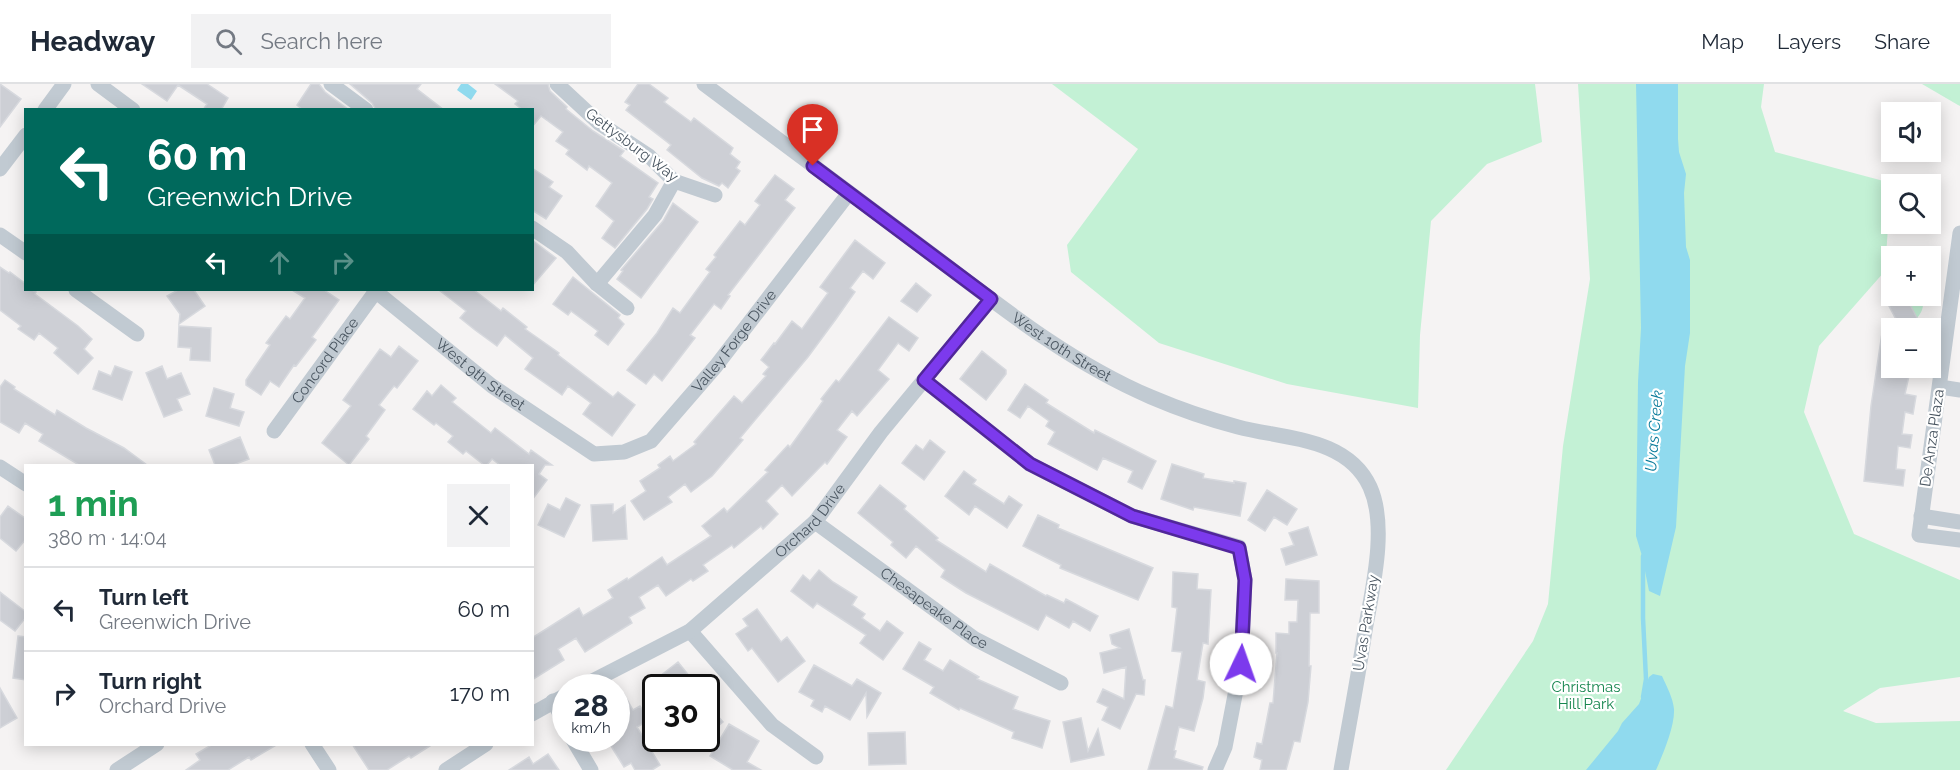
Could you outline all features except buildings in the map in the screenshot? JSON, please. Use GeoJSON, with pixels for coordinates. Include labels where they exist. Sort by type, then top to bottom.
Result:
{"type":"FeatureCollection","features":[{"type":"Feature","properties":{"kind":"street"},"geometry":{"type":"LineString","coordinates":[[46,108],[64,84]]}},
{"type":"Feature","properties":{"kind":"street"},"geometry":{"type":"LineString","coordinates":[[98,84],[130,108]]}},
{"type":"Feature","properties":{"kind":"street"},"geometry":{"type":"LineString","coordinates":[[331,84],[363,108]]}},
{"type":"Feature","properties":{"kind":"street","name":"Gettysburg Way"},"geometry":{"type":"LineString","coordinates":[[557,84],[599,123],[649,156],[674,181],[715,195]]}},
{"type":"Feature","properties":{"kind":"street","name":"West 10th Street"},"geometry":{"type":"LineString","coordinates":[[704,84],[991,299],[1068,353],[1127,386],[1170,405],[1216,421],[1303,440],[1328,448],[1349,460],[1364,477]]}},
{"type":"Feature","properties":{"kind":"street"},"geometry":{"type":"LineString","coordinates":[[0,169],[24,138]]}},
{"type":"Feature","properties":{"kind":"street"},"geometry":{"type":"LineString","coordinates":[[597,284],[655,215],[674,181]]}},
{"type":"Feature","properties":{"kind":"street","name":"Valley Forge Drive"},"geometry":{"type":"LineString","coordinates":[[594,454],[624,452],[651,441],[716,366],[849,193]]}},
{"type":"Feature","properties":{"kind":"street"},"geometry":{"type":"LineString","coordinates":[[534,229],[567,252],[597,284],[627,308]]}},
{"type":"Feature","properties":{"kind":"street","name":"De Anza Plaza"},"geometry":{"type":"LineString","coordinates":[[1960,233],[1918,535],[1960,540]]}},
{"type":"Feature","properties":{"kind":"street"},"geometry":{"type":"LineString","coordinates":[[0,235],[24,252]]}},
{"type":"Feature","properties":{"kind":"street"},"geometry":{"type":"LineString","coordinates":[[77,291],[137,334]]}},
{"type":"Feature","properties":{"kind":"street","name":"Concord Place"},"geometry":{"type":"LineString","coordinates":[[274,432],[374,291]]}},
{"type":"Feature","properties":{"kind":"street","name":"West 9th Street"},"geometry":{"type":"LineString","coordinates":[[376,291],[492,386],[594,454]]}},
{"type":"Feature","properties":{"kind":"street","name":"Orchard Drive"},"geometry":{"type":"LineString","coordinates":[[606,674],[690,631],[814,522],[880,432],[991,299]]}},
{"type":"Feature","properties":{"kind":"street"},"geometry":{"type":"LineString","coordinates":[[924,380],[1030,464],[1132,516],[1239,548],[1245,580],[1241,664],[1225,747],[1215,770]]}},
{"type":"Feature","properties":{"kind":"street"},"geometry":{"type":"LineString","coordinates":[[1940,387],[1960,390]]}},
{"type":"Feature","properties":{"kind":"street"},"geometry":{"type":"LineString","coordinates":[[0,467],[24,483]]}},
{"type":"Feature","properties":{"kind":"street","name":"Uvas Parkway"},"geometry":{"type":"LineString","coordinates":[[1341,770],[1368,612],[1378,535],[1374,499],[1364,477]]}},
{"type":"Feature","properties":{"kind":"street"},"geometry":{"type":"LineString","coordinates":[[1921,516],[1960,522]]}},
{"type":"Feature","properties":{"kind":"street","name":"Chesapeake Place"},"geometry":{"type":"LineString","coordinates":[[814,522],[975,639],[1061,683]]}},
{"type":"Feature","properties":{"kind":"street"},"geometry":{"type":"LineString","coordinates":[[690,631],[772,725],[816,757]]}},
{"type":"Feature","properties":{"kind":"street"},"geometry":{"type":"LineString","coordinates":[[534,713],[552,702]]}},
{"type":"Feature","properties":{"kind":"street"},"geometry":{"type":"LineString","coordinates":[[117,770],[154,746]]}},
{"type":"Feature","properties":{"kind":"street"},"geometry":{"type":"LineString","coordinates":[[313,746],[329,770]]}},
{"type":"Feature","properties":{"kind":"street"},"geometry":{"type":"LineString","coordinates":[[446,770],[483,746]]}},
{"type":"Feature","properties":{"kind":"street"},"geometry":{"type":"LineString","coordinates":[[580,752],[591,770]]}},
{"type":"Feature","properties":{"kind":"green space"},"geometry":{"type":"Polygon","coordinates":[[[1052,84],[1535,84],[1542,142],[1487,164],[1431,221],[1420,335],[1418,408],[1287,384],[1159,343],[1071,272],[1067,245],[1138,149],[1052,84]]]}},
{"type":"Feature","properties":{"kind":"green space","name":"Christmas Hill Park"},"geometry":{"type":"Polygon","coordinates":[[[1578,84],[1764,84],[1761,107],[1775,152],[1881,180],[1881,234],[1888,234],[1887,246],[1881,246],[1881,276],[1819,346],[1804,412],[1854,534],[1960,580],[1960,677],[1880,688],[1843,711],[1876,723],[1960,721],[1960,770],[1446,770],[1533,641],[1548,604],[1563,446],[1590,279],[1578,84]]]}},
{"type":"Feature","properties":{"kind":"green space"},"geometry":{"type":"Polygon","coordinates":[[[1922,84],[1960,84],[1960,106],[1958,105],[1922,84]]]}},
{"type":"Feature","properties":{"kind":"green space"},"geometry":{"type":"Polygon","coordinates":[[[1896,306],[1923,306],[1917,318],[1896,318],[1896,306]]]}},
{"type":"Feature","properties":{"kind":"water"},"geometry":{"type":"Polygon","coordinates":[[[461,84],[468,84],[477,91],[471,100],[457,90],[461,84]]]}},
{"type":"Feature","properties":{"kind":"water"},"geometry":{"type":"Polygon","coordinates":[[[1636,84],[1678,84],[1679,152],[1686,174],[1684,193],[1686,247],[1690,260],[1690,333],[1685,366],[1676,527],[1660,596],[1649,591],[1636,536],[1641,328],[1636,84]]]}},
{"type":"Feature","properties":{"kind":"water"},"geometry":{"type":"Polygon","coordinates":[[[1653,674],[1662,676],[1674,709],[1671,732],[1656,770],[1586,770],[1639,704],[1649,677],[1653,674]]]}},
{"type":"Feature","properties":{"kind":"waterway","name":"Uvas Creek"},"geometry":{"type":"LineString","coordinates":[[1643,556],[1646,679],[1643,697]]}},
{"type":"Feature","properties":{"kind":"route"},"geometry":{"type":"LineString","coordinates":[[813,166],[991,299],[924,380],[1030,464],[1132,516],[1239,548],[1245,580],[1241,664]]}}]}
